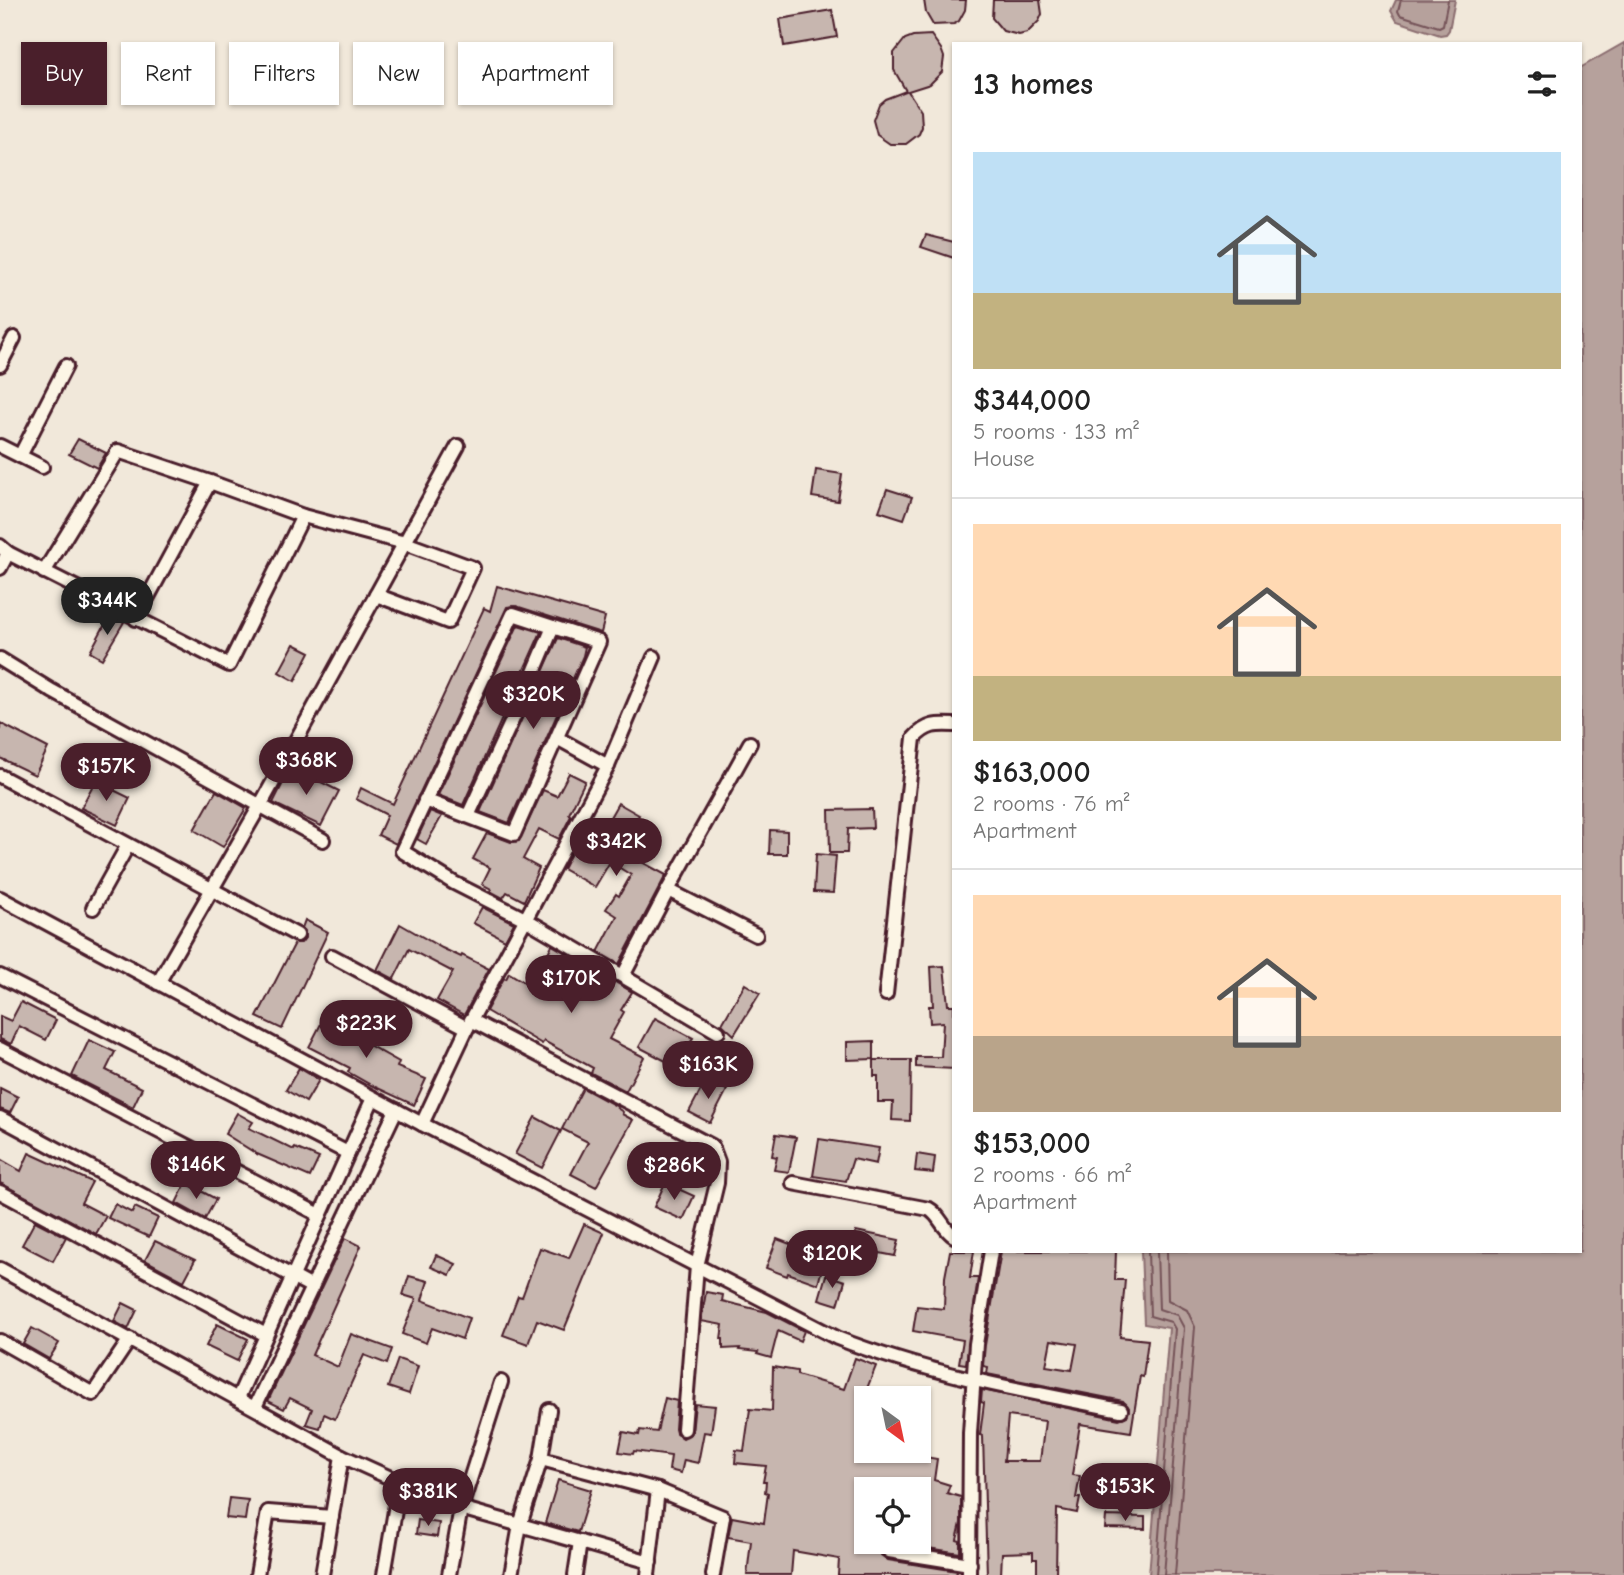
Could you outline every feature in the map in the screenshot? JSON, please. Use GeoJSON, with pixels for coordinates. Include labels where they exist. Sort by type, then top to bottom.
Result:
{"type":"FeatureCollection","features":[{"type":"Feature","properties":{"kind":"street"},"geometry":{"type":"LineString","coordinates":[[0,365],[14,338]]}},
{"type":"Feature","properties":{"kind":"street"},"geometry":{"type":"LineString","coordinates":[[20,456],[66,366]]}},
{"type":"Feature","properties":{"kind":"street"},"geometry":{"type":"LineString","coordinates":[[0,446],[42,467]]}},
{"type":"Feature","properties":{"kind":"street"},"geometry":{"type":"LineString","coordinates":[[158,983],[261,804],[458,446]]}},
{"type":"Feature","properties":{"kind":"street"},"geometry":{"type":"LineString","coordinates":[[44,572],[118,451],[303,516],[405,543],[473,568],[448,622],[376,595]]}},
{"type":"Feature","properties":{"kind":"street"},"geometry":{"type":"LineString","coordinates":[[136,620],[210,482]]}},
{"type":"Feature","properties":{"kind":"street"},"geometry":{"type":"LineString","coordinates":[[0,568],[4,549],[136,620],[229,665],[303,516]]}},
{"type":"Feature","properties":{"kind":"street"},"geometry":{"type":"LineString","coordinates":[[425,800],[514,834],[599,642],[513,614],[425,800],[402,851],[454,883],[525,919],[718,1032]]}},
{"type":"Feature","properties":{"kind":"street"},"geometry":{"type":"LineString","coordinates":[[468,816],[530,684],[553,627]]}},
{"type":"Feature","properties":{"kind":"street"},"geometry":{"type":"LineString","coordinates":[[422,1124],[469,1024],[608,766],[654,657]]}},
{"type":"Feature","properties":{"kind":"street"},"geometry":{"type":"LineString","coordinates":[[0,659],[52,691],[323,839]]}},
{"type":"Feature","properties":{"kind":"street"},"geometry":{"type":"LineString","coordinates":[[886,994],[914,738],[933,724],[952,725]]}},
{"type":"Feature","properties":{"kind":"street"},"geometry":{"type":"LineString","coordinates":[[556,738],[608,766]]}},
{"type":"Feature","properties":{"kind":"street"},"geometry":{"type":"LineString","coordinates":[[623,976],[750,743]]}},
{"type":"Feature","properties":{"kind":"street"},"geometry":{"type":"LineString","coordinates":[[0,776],[296,935]]}},
{"type":"Feature","properties":{"kind":"street"},"geometry":{"type":"LineString","coordinates":[[93,908],[128,845]]}},
{"type":"Feature","properties":{"kind":"street"},"geometry":{"type":"LineString","coordinates":[[668,890],[756,935]]}},
{"type":"Feature","properties":{"kind":"street"},"geometry":{"type":"LineString","coordinates":[[0,898],[422,1124],[836,1338],[886,1356],[974,1381],[1121,1410]]}},
{"type":"Feature","properties":{"kind":"street"},"geometry":{"type":"LineString","coordinates":[[332,956],[712,1146],[718,1162],[717,1183],[697,1266],[684,1429]]}},
{"type":"Feature","properties":{"kind":"street"},"geometry":{"type":"LineString","coordinates":[[0,976],[348,1153]]}},
{"type":"Feature","properties":{"kind":"street"},"geometry":{"type":"LineString","coordinates":[[0,1049],[320,1215]]}},
{"type":"Feature","properties":{"kind":"street"},"geometry":{"type":"LineString","coordinates":[[238,1398],[373,1098]]}},
{"type":"Feature","properties":{"kind":"street"},"geometry":{"type":"LineString","coordinates":[[255,1407],[396,1110]]}},
{"type":"Feature","properties":{"kind":"street"},"geometry":{"type":"LineString","coordinates":[[0,1118],[312,1287]]}},
{"type":"Feature","properties":{"kind":"street"},"geometry":{"type":"LineString","coordinates":[[793,1183],[929,1209],[936,1214],[942,1227],[952,1234]]}},
{"type":"Feature","properties":{"kind":"street"},"geometry":{"type":"LineString","coordinates":[[0,1192],[266,1335]]}},
{"type":"Feature","properties":{"kind":"street"},"geometry":{"type":"LineString","coordinates":[[902,1554],[970,1569],[970,1433],[976,1344],[991,1253]]}},
{"type":"Feature","properties":{"kind":"street"},"geometry":{"type":"LineString","coordinates":[[0,1269],[342,1456],[461,1508],[580,1542],[649,1569],[658,1490]]}},
{"type":"Feature","properties":{"kind":"street"},"geometry":{"type":"LineString","coordinates":[[0,1341],[93,1394],[130,1339]]}},
{"type":"Feature","properties":{"kind":"street"},"geometry":{"type":"LineString","coordinates":[[449,1575],[461,1508],[501,1382]]}},
{"type":"Feature","properties":{"kind":"street"},"geometry":{"type":"LineString","coordinates":[[511,1575],[520,1525],[541,1459],[549,1410]]}},
{"type":"Feature","properties":{"kind":"street"},"geometry":{"type":"LineString","coordinates":[[322,1575],[342,1456]]}},
{"type":"Feature","properties":{"kind":"street"},"geometry":{"type":"LineString","coordinates":[[541,1459],[658,1490],[723,1517],[713,1575]]}},
{"type":"Feature","properties":{"kind":"street"},"geometry":{"type":"LineString","coordinates":[[383,1575],[400,1481]]}},
{"type":"Feature","properties":{"kind":"street"},"geometry":{"type":"LineString","coordinates":[[257,1575],[268,1512],[332,1517]]}},
{"type":"Feature","properties":{"kind":"street"},"geometry":{"type":"LineString","coordinates":[[575,1575],[580,1542]]}},
{"type":"Feature","properties":{"kind":"water"},"geometry":{"type":"Polygon","coordinates":[[[1396,0],[1455,0],[1449,30],[1440,35],[1397,21],[1391,11],[1396,0]]]}},
{"type":"Feature","properties":{"kind":"water"},"geometry":{"type":"Polygon","coordinates":[[[1624,43],[1624,1575],[1149,1575],[1169,1328],[1144,1324],[1141,1253],[1582,1253],[1582,67],[1624,43]]]}},
{"type":"Feature","properties":{"kind":"building"},"geometry":{"type":"Polygon","coordinates":[[[924,0],[966,0],[965,10],[954,24],[933,25],[926,13],[924,0]]]}},
{"type":"Feature","properties":{"kind":"building"},"geometry":{"type":"Polygon","coordinates":[[[993,0],[1040,0],[1042,14],[1027,33],[1019,35],[1003,31],[992,18],[993,0]]]}},
{"type":"Feature","properties":{"kind":"building"},"geometry":{"type":"Polygon","coordinates":[[[832,10],[837,37],[784,46],[780,19],[832,10]]]}},
{"type":"Feature","properties":{"kind":"building"},"geometry":{"type":"Polygon","coordinates":[[[931,35],[944,57],[942,72],[930,84],[908,91],[921,111],[922,127],[919,134],[906,144],[890,144],[877,135],[873,120],[879,104],[906,91],[894,70],[894,53],[905,39],[931,35]]]}},
{"type":"Feature","properties":{"kind":"building"},"geometry":{"type":"Polygon","coordinates":[[[926,235],[952,242],[952,257],[921,247],[926,235]]]}},
{"type":"Feature","properties":{"kind":"building"},"geometry":{"type":"Polygon","coordinates":[[[78,439],[106,453],[97,468],[69,454],[78,439]]]}},
{"type":"Feature","properties":{"kind":"building"},"geometry":{"type":"Polygon","coordinates":[[[816,470],[842,474],[838,501],[812,497],[816,470]]]}},
{"type":"Feature","properties":{"kind":"building"},"geometry":{"type":"Polygon","coordinates":[[[887,489],[912,497],[904,519],[879,511],[887,489]]]}},
{"type":"Feature","properties":{"kind":"building"},"geometry":{"type":"Polygon","coordinates":[[[497,586],[605,617],[601,633],[516,606],[507,607],[396,844],[378,835],[387,815],[356,799],[361,788],[393,804],[484,608],[490,611],[497,586]]]}},
{"type":"Feature","properties":{"kind":"building"},"geometry":{"type":"Polygon","coordinates":[[[110,615],[124,622],[102,659],[90,652],[110,615]]]}},
{"type":"Feature","properties":{"kind":"building"},"geometry":{"type":"Polygon","coordinates":[[[518,625],[541,632],[463,805],[438,795],[518,625]]]}},
{"type":"Feature","properties":{"kind":"building"},"geometry":{"type":"Polygon","coordinates":[[[558,638],[585,647],[583,656],[509,823],[480,812],[558,638]]]}},
{"type":"Feature","properties":{"kind":"building"},"geometry":{"type":"Polygon","coordinates":[[[294,644],[310,652],[295,681],[279,672],[294,644]]]}},
{"type":"Feature","properties":{"kind":"building"},"geometry":{"type":"Polygon","coordinates":[[[0,723],[48,748],[35,775],[0,758],[0,723]]]}},
{"type":"Feature","properties":{"kind":"building"},"geometry":{"type":"Polygon","coordinates":[[[291,767],[339,791],[321,826],[273,803],[291,767]]]}},
{"type":"Feature","properties":{"kind":"building"},"geometry":{"type":"Polygon","coordinates":[[[569,773],[585,781],[559,839],[539,829],[523,859],[539,868],[524,901],[507,892],[503,898],[490,891],[491,889],[482,884],[490,868],[473,859],[487,833],[511,842],[519,841],[543,790],[557,796],[569,773]]]}},
{"type":"Feature","properties":{"kind":"building"},"geometry":{"type":"Polygon","coordinates":[[[95,781],[130,798],[117,825],[81,808],[95,781]]]}},
{"type":"Feature","properties":{"kind":"building"},"geometry":{"type":"Polygon","coordinates":[[[216,791],[246,808],[223,847],[194,830],[216,791]]]}},
{"type":"Feature","properties":{"kind":"building"},"geometry":{"type":"Polygon","coordinates":[[[618,803],[639,815],[622,845],[626,848],[623,852],[666,875],[619,964],[598,952],[617,916],[606,909],[616,894],[619,896],[631,875],[610,862],[595,887],[563,869],[586,824],[601,833],[618,803]]]}},
{"type":"Feature","properties":{"kind":"building"},"geometry":{"type":"Polygon","coordinates":[[[872,809],[873,828],[848,829],[847,853],[830,853],[829,810],[872,809]]]}},
{"type":"Feature","properties":{"kind":"building"},"geometry":{"type":"Polygon","coordinates":[[[430,811],[442,816],[426,844],[417,839],[430,811]]]}},
{"type":"Feature","properties":{"kind":"building"},"geometry":{"type":"Polygon","coordinates":[[[770,830],[787,831],[787,854],[769,854],[770,830]]]}},
{"type":"Feature","properties":{"kind":"building"},"geometry":{"type":"Polygon","coordinates":[[[816,854],[836,856],[833,893],[814,892],[816,854]]]}},
{"type":"Feature","properties":{"kind":"building"},"geometry":{"type":"Polygon","coordinates":[[[482,907],[514,923],[505,940],[473,923],[482,907]]]}},
{"type":"Feature","properties":{"kind":"building"},"geometry":{"type":"Polygon","coordinates":[[[305,920],[328,932],[282,1029],[257,1017],[295,943],[301,943],[305,938],[302,928],[305,920]]]}},
{"type":"Feature","properties":{"kind":"building"},"geometry":{"type":"Polygon","coordinates":[[[400,924],[442,948],[489,969],[464,1015],[437,1000],[453,972],[409,949],[394,979],[377,970],[400,924]]]}},
{"type":"Feature","properties":{"kind":"building"},"geometry":{"type":"Polygon","coordinates":[[[552,945],[632,992],[609,1039],[644,1057],[626,1091],[591,1073],[593,1068],[544,1041],[542,1044],[486,1011],[509,973],[531,986],[552,945]]]}},
{"type":"Feature","properties":{"kind":"building"},"geometry":{"type":"Polygon","coordinates":[[[944,966],[948,1005],[952,1005],[952,1069],[916,1067],[916,1057],[941,1057],[943,1022],[930,1023],[929,1006],[933,1006],[931,967],[944,966]]]}},
{"type":"Feature","properties":{"kind":"building"},"geometry":{"type":"Polygon","coordinates":[[[745,984],[760,993],[734,1035],[722,1024],[745,984]]]}},
{"type":"Feature","properties":{"kind":"building"},"geometry":{"type":"Polygon","coordinates":[[[21,1002],[56,1020],[46,1040],[19,1026],[11,1044],[0,1039],[0,1016],[11,1021],[21,1002]]]}},
{"type":"Feature","properties":{"kind":"building"},"geometry":{"type":"Polygon","coordinates":[[[326,1014],[363,1033],[360,1040],[399,1062],[397,1067],[426,1079],[414,1105],[371,1085],[348,1072],[350,1068],[309,1047],[326,1014]]]}},
{"type":"Feature","properties":{"kind":"building"},"geometry":{"type":"Polygon","coordinates":[[[655,1018],[693,1038],[677,1067],[639,1047],[655,1018]]]}},
{"type":"Feature","properties":{"kind":"building"},"geometry":{"type":"Polygon","coordinates":[[[89,1040],[115,1052],[106,1070],[142,1088],[133,1107],[72,1076],[89,1040]]]}},
{"type":"Feature","properties":{"kind":"building"},"geometry":{"type":"Polygon","coordinates":[[[874,1041],[874,1059],[847,1060],[847,1042],[874,1041]]]}},
{"type":"Feature","properties":{"kind":"building"},"geometry":{"type":"Polygon","coordinates":[[[874,1060],[911,1060],[910,1121],[892,1120],[893,1102],[878,1102],[878,1076],[874,1076],[874,1060]]]}},
{"type":"Feature","properties":{"kind":"building"},"geometry":{"type":"Polygon","coordinates":[[[299,1068],[319,1080],[306,1102],[286,1090],[299,1068]]]}},
{"type":"Feature","properties":{"kind":"building"},"geometry":{"type":"Polygon","coordinates":[[[706,1080],[727,1090],[710,1123],[689,1112],[706,1080]]]}},
{"type":"Feature","properties":{"kind":"building"},"geometry":{"type":"Polygon","coordinates":[[[0,1088],[18,1097],[10,1113],[0,1109],[0,1088]]]}},
{"type":"Feature","properties":{"kind":"building"},"geometry":{"type":"Polygon","coordinates":[[[583,1088],[618,1107],[622,1114],[633,1120],[596,1187],[571,1174],[588,1142],[562,1129],[583,1088]]]}},
{"type":"Feature","properties":{"kind":"building"},"geometry":{"type":"Polygon","coordinates":[[[237,1113],[253,1122],[249,1128],[294,1150],[295,1148],[319,1158],[310,1177],[257,1154],[225,1134],[237,1113]]]}},
{"type":"Feature","properties":{"kind":"building"},"geometry":{"type":"Polygon","coordinates":[[[535,1117],[561,1131],[542,1168],[515,1154],[535,1117]]]}},
{"type":"Feature","properties":{"kind":"building"},"geometry":{"type":"Polygon","coordinates":[[[776,1134],[796,1137],[789,1172],[774,1170],[777,1157],[772,1156],[776,1134]]]}},
{"type":"Feature","properties":{"kind":"building"},"geometry":{"type":"Polygon","coordinates":[[[819,1139],[879,1148],[876,1164],[853,1159],[846,1181],[813,1176],[819,1139]]]}},
{"type":"Feature","properties":{"kind":"building"},"geometry":{"type":"Polygon","coordinates":[[[29,1153],[92,1182],[81,1203],[106,1216],[96,1234],[0,1183],[0,1159],[21,1171],[29,1153]]]}},
{"type":"Feature","properties":{"kind":"building"},"geometry":{"type":"Polygon","coordinates":[[[917,1154],[935,1157],[933,1173],[915,1171],[917,1154]]]}},
{"type":"Feature","properties":{"kind":"building"},"geometry":{"type":"Polygon","coordinates":[[[186,1183],[216,1199],[205,1219],[176,1203],[186,1183]]]}},
{"type":"Feature","properties":{"kind":"building"},"geometry":{"type":"Polygon","coordinates":[[[665,1183],[694,1196],[683,1220],[654,1207],[665,1183]]]}},
{"type":"Feature","properties":{"kind":"building"},"geometry":{"type":"Polygon","coordinates":[[[115,1204],[132,1213],[135,1207],[158,1218],[149,1237],[108,1218],[115,1204]]]}},
{"type":"Feature","properties":{"kind":"building"},"geometry":{"type":"Polygon","coordinates":[[[35,1221],[66,1237],[53,1261],[22,1245],[35,1221]]]}},
{"type":"Feature","properties":{"kind":"building"},"geometry":{"type":"Polygon","coordinates":[[[584,1224],[604,1233],[564,1330],[537,1320],[528,1344],[503,1335],[518,1296],[522,1297],[540,1248],[569,1258],[584,1224]]]}},
{"type":"Feature","properties":{"kind":"building"},"geometry":{"type":"Polygon","coordinates":[[[856,1231],[899,1240],[895,1256],[852,1251],[856,1231]]]}},
{"type":"Feature","properties":{"kind":"building"},"geometry":{"type":"Polygon","coordinates":[[[345,1238],[361,1246],[312,1355],[338,1367],[351,1334],[392,1349],[387,1364],[364,1355],[335,1419],[324,1414],[320,1428],[306,1424],[312,1409],[290,1398],[284,1409],[268,1401],[345,1238]]]}},
{"type":"Feature","properties":{"kind":"building"},"geometry":{"type":"Polygon","coordinates":[[[777,1239],[825,1257],[818,1284],[766,1268],[777,1239]]]}},
{"type":"Feature","properties":{"kind":"building"},"geometry":{"type":"Polygon","coordinates":[[[155,1241],[195,1260],[184,1281],[145,1260],[155,1241]]]}},
{"type":"Feature","properties":{"kind":"building"},"geometry":{"type":"Polygon","coordinates":[[[950,1251],[974,1253],[970,1278],[978,1278],[966,1364],[959,1363],[963,1340],[913,1331],[917,1306],[944,1309],[945,1277],[950,1251]]]}},
{"type":"Feature","properties":{"kind":"building"},"geometry":{"type":"Polygon","coordinates":[[[1001,1253],[1116,1253],[1115,1280],[1125,1280],[1120,1337],[1148,1340],[1143,1377],[1140,1376],[1131,1432],[1080,1424],[1072,1475],[1080,1476],[1076,1498],[1080,1498],[1077,1513],[1057,1509],[1056,1575],[1037,1575],[1037,1559],[1033,1559],[1033,1552],[1002,1553],[1001,1575],[987,1575],[983,1436],[980,1435],[984,1403],[981,1402],[982,1390],[1119,1419],[1127,1416],[1129,1408],[1123,1401],[987,1374],[988,1367],[983,1366],[1001,1253]],[[1051,1340],[1046,1366],[1072,1370],[1077,1344],[1051,1340]],[[1008,1416],[1004,1461],[1040,1461],[1045,1421],[1008,1416]]]}},
{"type":"Feature","properties":{"kind":"building"},"geometry":{"type":"Polygon","coordinates":[[[436,1255],[456,1264],[450,1275],[431,1267],[436,1255]]]}},
{"type":"Feature","properties":{"kind":"building"},"geometry":{"type":"Polygon","coordinates":[[[826,1275],[845,1281],[838,1305],[819,1299],[826,1275]]]}},
{"type":"Feature","properties":{"kind":"building"},"geometry":{"type":"Polygon","coordinates":[[[409,1276],[428,1281],[422,1300],[469,1318],[462,1339],[432,1328],[426,1343],[402,1334],[416,1299],[403,1295],[409,1276]]]}},
{"type":"Feature","properties":{"kind":"building"},"geometry":{"type":"Polygon","coordinates":[[[706,1292],[723,1295],[722,1301],[767,1312],[804,1331],[800,1341],[778,1331],[771,1358],[757,1354],[758,1352],[739,1350],[740,1348],[723,1349],[723,1325],[701,1321],[706,1292]]]}},
{"type":"Feature","properties":{"kind":"building"},"geometry":{"type":"Polygon","coordinates":[[[123,1303],[137,1310],[128,1329],[114,1321],[123,1303]]]}},
{"type":"Feature","properties":{"kind":"building"},"geometry":{"type":"Polygon","coordinates":[[[217,1324],[248,1339],[237,1361],[206,1346],[217,1324]]]}},
{"type":"Feature","properties":{"kind":"building"},"geometry":{"type":"Polygon","coordinates":[[[32,1328],[59,1343],[49,1359],[23,1344],[32,1328]]]}},
{"type":"Feature","properties":{"kind":"building"},"geometry":{"type":"Polygon","coordinates":[[[855,1358],[876,1366],[868,1386],[854,1386],[854,1463],[931,1463],[931,1458],[937,1459],[934,1480],[950,1485],[947,1493],[961,1497],[961,1523],[957,1540],[960,1541],[960,1553],[931,1548],[931,1477],[854,1477],[854,1554],[881,1554],[888,1560],[957,1571],[956,1575],[838,1575],[839,1559],[793,1551],[791,1575],[747,1575],[751,1541],[728,1537],[732,1517],[764,1523],[768,1493],[765,1492],[766,1482],[763,1482],[766,1466],[735,1463],[736,1450],[744,1451],[750,1409],[772,1411],[773,1367],[797,1371],[797,1375],[844,1389],[855,1358]]]}},
{"type":"Feature","properties":{"kind":"building"},"geometry":{"type":"Polygon","coordinates":[[[398,1359],[418,1366],[409,1394],[388,1387],[398,1359]]]}},
{"type":"Feature","properties":{"kind":"building"},"geometry":{"type":"Polygon","coordinates":[[[665,1398],[677,1401],[675,1429],[683,1438],[692,1433],[695,1404],[715,1406],[711,1433],[704,1432],[698,1463],[684,1460],[681,1473],[669,1470],[671,1456],[634,1451],[633,1454],[619,1452],[623,1432],[639,1435],[640,1430],[657,1432],[665,1398]]]}},
{"type":"Feature","properties":{"kind":"building"},"geometry":{"type":"Polygon","coordinates":[[[558,1480],[591,1490],[578,1532],[545,1523],[558,1480]]]}},
{"type":"Feature","properties":{"kind":"building"},"geometry":{"type":"Polygon","coordinates":[[[229,1498],[248,1500],[245,1520],[226,1518],[229,1498]]]}},
{"type":"Feature","properties":{"kind":"building"},"geometry":{"type":"Polygon","coordinates":[[[1106,1516],[1145,1517],[1145,1529],[1105,1528],[1106,1516]]]}},
{"type":"Feature","properties":{"kind":"building"},"geometry":{"type":"Polygon","coordinates":[[[418,1520],[439,1523],[437,1537],[416,1534],[418,1520]]]}}]}
